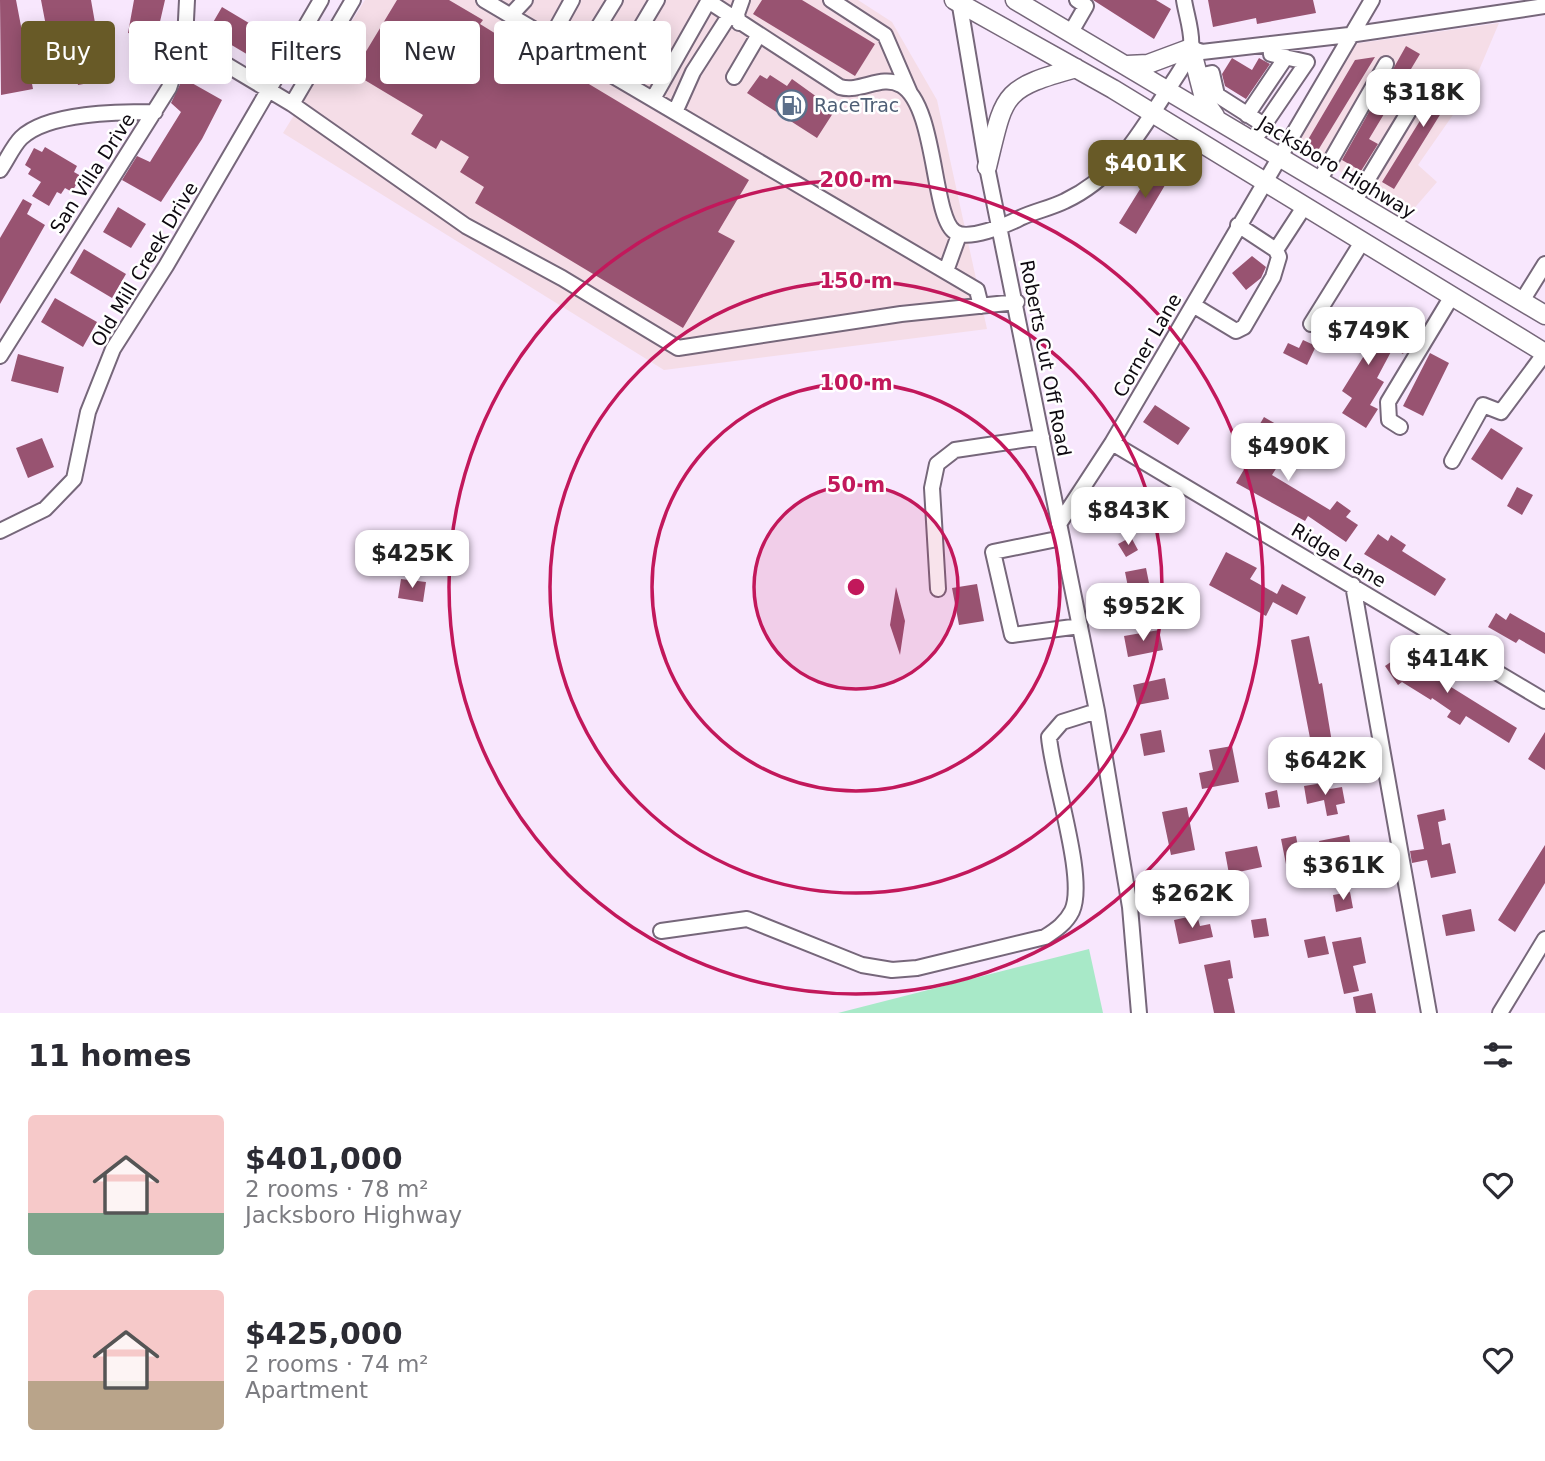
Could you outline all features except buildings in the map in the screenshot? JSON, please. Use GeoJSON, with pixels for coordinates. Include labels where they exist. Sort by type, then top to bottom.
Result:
{"type":"FeatureCollection","features":[{"type":"Feature","properties":{"kind":"main road"},"geometry":{"type":"LineString","coordinates":[[958,1],[1113,89],[1545,353]]}},
{"type":"Feature","properties":{"kind":"main road","name":"Jacksboro Highway"},"geometry":{"type":"LineString","coordinates":[[1022,2],[1545,315]]}},
{"type":"Feature","properties":{"kind":"main road"},"geometry":{"type":"LineString","coordinates":[[1127,65],[1148,64],[1191,48],[1205,102],[1219,122]]}},
{"type":"Feature","properties":{"kind":"main road"},"geometry":{"type":"LineString","coordinates":[[987,167],[1001,110],[1007,98],[1031,81],[1076,68]]}},
{"type":"Feature","properties":{"kind":"street","name":"San Villa Drive"},"geometry":{"type":"LineString","coordinates":[[186,21],[187,0]]}},
{"type":"Feature","properties":{"kind":"street","name":"Old Mill Creek Drive"},"geometry":{"type":"LineString","coordinates":[[0,530],[45,509],[74,479],[88,412],[113,349],[166,266],[266,89],[320,0]]}},
{"type":"Feature","properties":{"kind":"street"},"geometry":{"type":"LineString","coordinates":[[292,104],[353,0]]}},
{"type":"Feature","properties":{"kind":"street"},"geometry":{"type":"LineString","coordinates":[[485,0],[521,21]]}},
{"type":"Feature","properties":{"kind":"street"},"geometry":{"type":"LineString","coordinates":[[511,15],[525,0]]}},
{"type":"Feature","properties":{"kind":"street"},"geometry":{"type":"LineString","coordinates":[[560,21],[572,0]]}},
{"type":"Feature","properties":{"kind":"street"},"geometry":{"type":"LineString","coordinates":[[602,21],[615,0]]}},
{"type":"Feature","properties":{"kind":"street"},"geometry":{"type":"LineString","coordinates":[[645,21],[657,0]]}},
{"type":"Feature","properties":{"kind":"street"},"geometry":{"type":"LineString","coordinates":[[654,97],[708,0],[758,36],[840,87],[853,90],[883,80],[902,86],[914,103]]}},
{"type":"Feature","properties":{"kind":"street"},"geometry":{"type":"LineString","coordinates":[[676,110],[693,72],[734,19],[742,0]]}},
{"type":"Feature","properties":{"kind":"street"},"geometry":{"type":"LineString","coordinates":[[831,0],[885,35],[929,139],[951,231],[959,235],[1001,227],[1064,201],[1089,187],[1124,158],[1191,48],[1184,0]]}},
{"type":"Feature","properties":{"kind":"street"},"geometry":{"type":"LineString","coordinates":[[1071,32],[1086,6],[1077,0]]}},
{"type":"Feature","properties":{"kind":"street","name":"Corner Lane"},"geometry":{"type":"LineString","coordinates":[[1060,531],[1372,0]]}},
{"type":"Feature","properties":{"kind":"street","name":"Roberts Cut Off Road"},"geometry":{"type":"LineString","coordinates":[[958,1],[987,167],[1017,302],[1097,711],[1130,907],[1139,1013]]}},
{"type":"Feature","properties":{"kind":"street"},"geometry":{"type":"LineString","coordinates":[[1191,48],[1202,52],[1349,35],[1545,6]]}},
{"type":"Feature","properties":{"kind":"street"},"geometry":{"type":"LineString","coordinates":[[734,77],[758,36]]}},
{"type":"Feature","properties":{"kind":"street"},"geometry":{"type":"LineString","coordinates":[[1247,115],[1303,40]]}},
{"type":"Feature","properties":{"kind":"street"},"geometry":{"type":"LineString","coordinates":[[1254,142],[1307,62],[1271,54],[1270,44]]}},
{"type":"Feature","properties":{"kind":"street"},"geometry":{"type":"LineString","coordinates":[[1319,181],[1386,64]]}},
{"type":"Feature","properties":{"kind":"street"},"geometry":{"type":"LineString","coordinates":[[232,68],[292,104],[466,226],[562,278],[678,348],[1017,302]]}},
{"type":"Feature","properties":{"kind":"street"},"geometry":{"type":"LineString","coordinates":[[1198,76],[1212,73],[1217,95],[1264,125]]}},
{"type":"Feature","properties":{"kind":"street"},"geometry":{"type":"LineString","coordinates":[[1354,202],[1429,78]]}},
{"type":"Feature","properties":{"kind":"street","name":"San Villa Drive"},"geometry":{"type":"LineString","coordinates":[[0,356],[155,113],[170,84]]}},
{"type":"Feature","properties":{"kind":"street"},"geometry":{"type":"LineString","coordinates":[[631,84],[977,289],[981,306]]}},
{"type":"Feature","properties":{"kind":"street"},"geometry":{"type":"LineString","coordinates":[[0,170],[22,138],[42,127],[102,111],[155,113]]}},
{"type":"Feature","properties":{"kind":"street"},"geometry":{"type":"LineString","coordinates":[[1276,250],[1304,207]]}},
{"type":"Feature","properties":{"kind":"street"},"geometry":{"type":"LineString","coordinates":[[1192,304],[1236,331],[1244,327],[1280,262],[1276,250],[1238,225]]}},
{"type":"Feature","properties":{"kind":"street"},"geometry":{"type":"LineString","coordinates":[[946,271],[959,235]]}},
{"type":"Feature","properties":{"kind":"street"},"geometry":{"type":"LineString","coordinates":[[1311,324],[1362,242]]}},
{"type":"Feature","properties":{"kind":"street"},"geometry":{"type":"LineString","coordinates":[[1522,302],[1545,264]]}},
{"type":"Feature","properties":{"kind":"street"},"geometry":{"type":"LineString","coordinates":[[1400,427],[1389,420],[1388,401],[1452,296]]}},
{"type":"Feature","properties":{"kind":"street"},"geometry":{"type":"LineString","coordinates":[[1452,461],[1483,405],[1501,412],[1545,353]]}},
{"type":"Feature","properties":{"kind":"street"},"geometry":{"type":"LineString","coordinates":[[938,589],[932,488],[937,464],[955,450],[1042,437]]}},
{"type":"Feature","properties":{"kind":"street","name":"Ridge Lane"},"geometry":{"type":"LineString","coordinates":[[1112,443],[1545,701]]}},
{"type":"Feature","properties":{"kind":"street"},"geometry":{"type":"LineString","coordinates":[[1060,531],[993,552],[1012,635],[1080,626]]}},
{"type":"Feature","properties":{"kind":"street"},"geometry":{"type":"LineString","coordinates":[[1353,585],[1429,1013]]}},
{"type":"Feature","properties":{"kind":"street"},"geometry":{"type":"LineString","coordinates":[[661,931],[747,919],[862,965],[892,970],[917,968],[1045,937],[1062,926],[1073,909],[1076,887],[1051,765],[1049,737],[1062,722],[1097,711]]}},
{"type":"Feature","properties":{"kind":"street"},"geometry":{"type":"LineString","coordinates":[[1500,1013],[1545,939]]}},
{"type":"Feature","properties":{"kind":"shaded area"},"geometry":{"type":"Polygon","coordinates":[[[365,0],[858,0],[892,22],[937,100],[987,329],[664,370],[283,133],[313,84],[366,84],[366,21],[352,21],[365,0]]]}},
{"type":"Feature","properties":{"kind":"shaded area"},"geometry":{"type":"Polygon","coordinates":[[[1499,23],[1471,89],[1418,165],[1437,182],[1411,212],[1293,145],[1353,44],[1499,23]]]}},
{"type":"Feature","properties":{"kind":"green space"},"geometry":{"type":"Polygon","coordinates":[[[1089,949],[1103,1013],[838,1013],[1089,949]]]}},
{"type":"Feature","properties":{"kind":"place","name":"RaceTrac"},"geometry":{"type":"Point","coordinates":[791,105]}}]}
